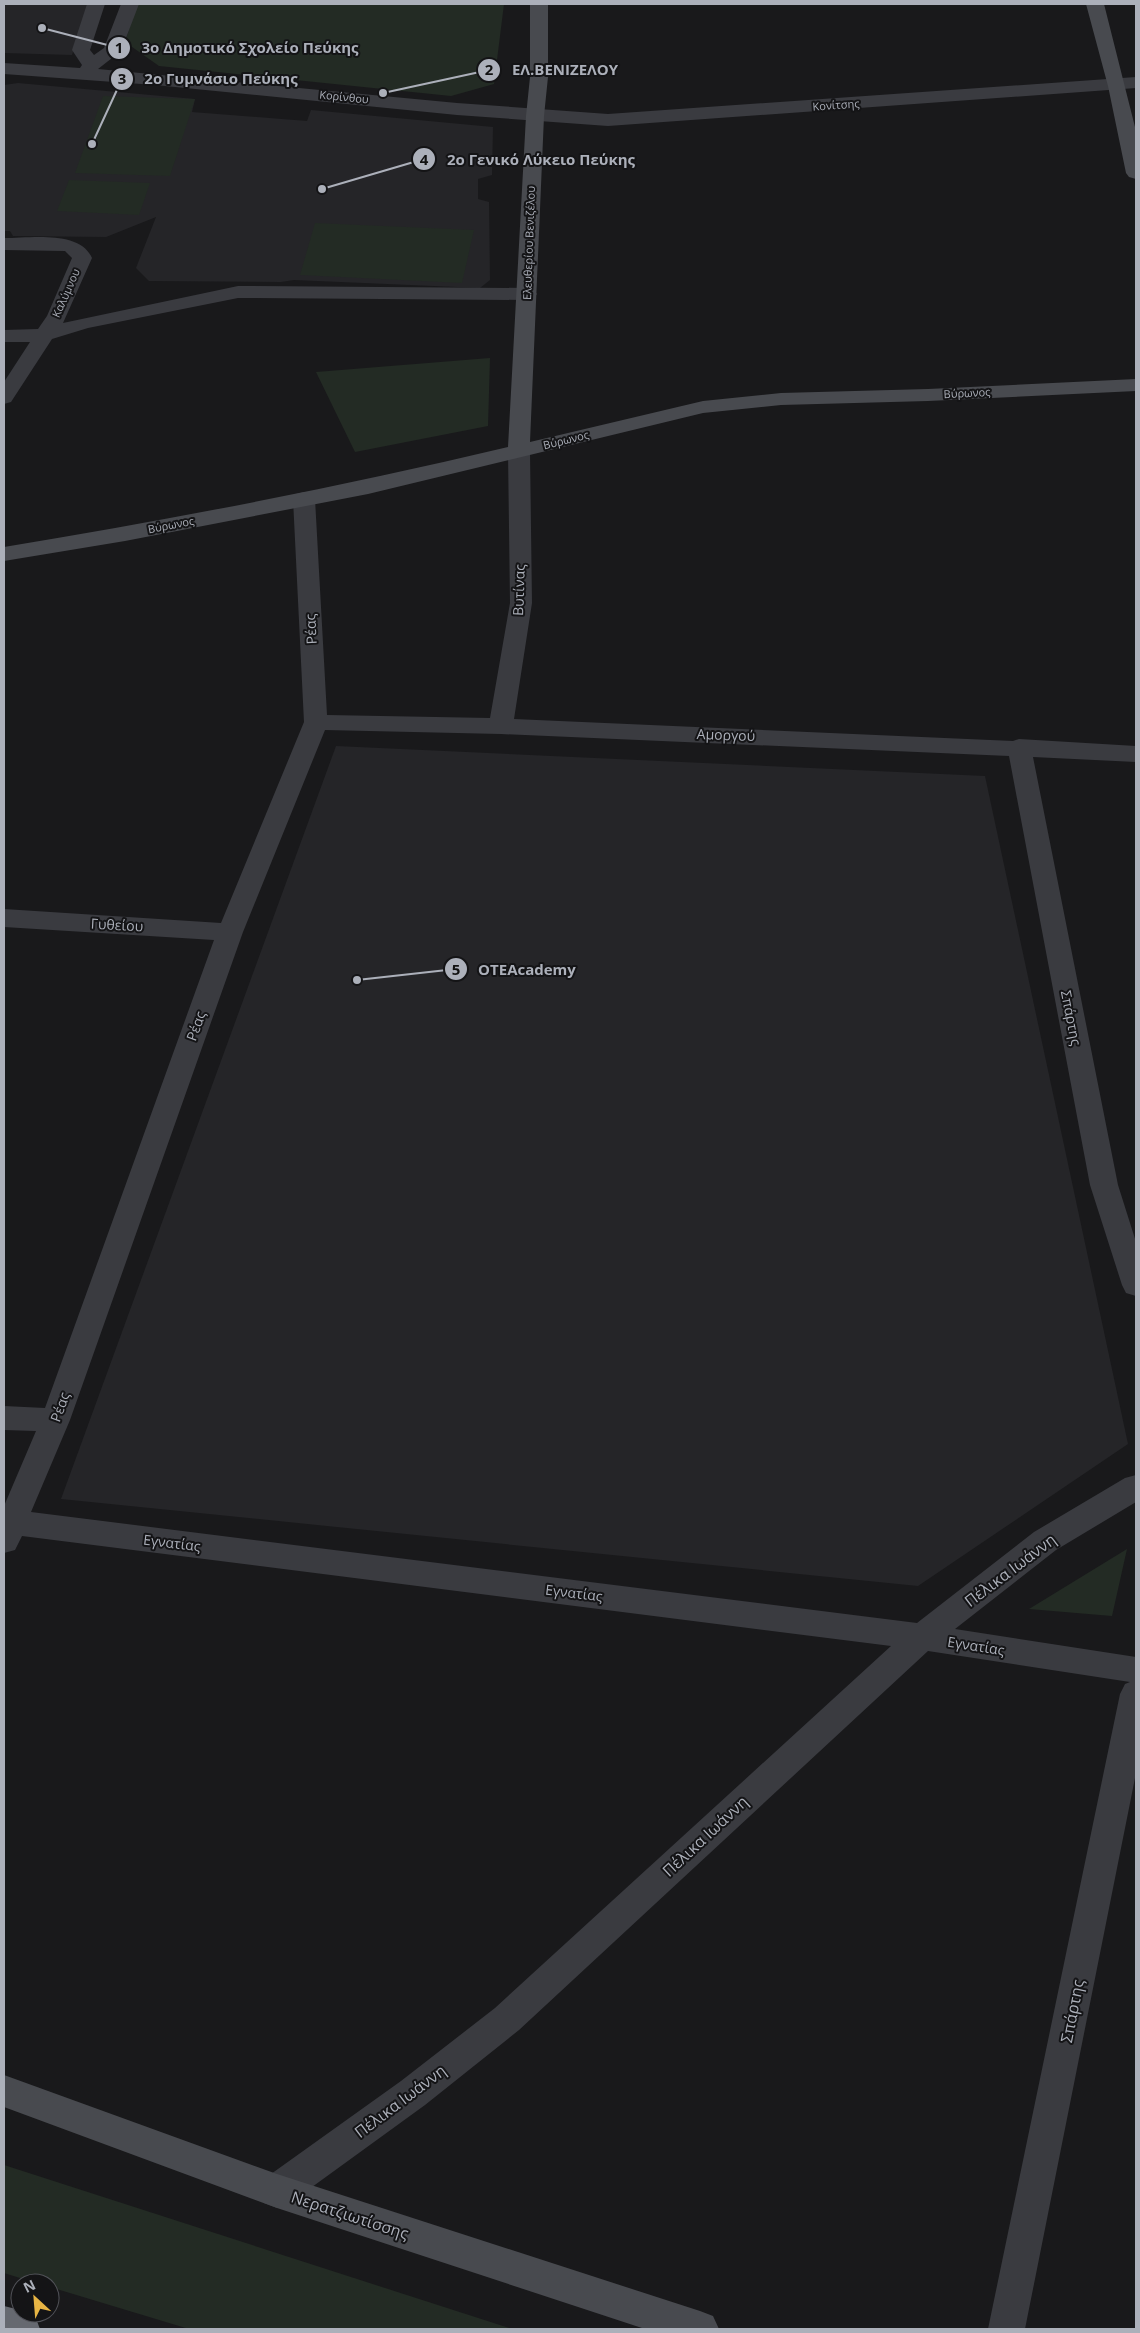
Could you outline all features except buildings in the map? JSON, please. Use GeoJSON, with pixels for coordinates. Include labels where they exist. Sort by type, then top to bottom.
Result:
{"type":"FeatureCollection","features":[{"type":"Feature","properties":{"kind":"highway"},"geometry":{"type":"LineString","coordinates":[[4,2324],[22,2329]]}},
{"type":"Feature","properties":{"kind":"street"},"geometry":{"type":"LineString","coordinates":[[96,4],[81,50],[88,69],[112,51],[130,4]]}},
{"type":"Feature","properties":{"kind":"street","name":"Ελευθερίου Βενιζέλου"},"geometry":{"type":"LineString","coordinates":[[520,452],[534,116],[539,77],[539,4]]}},
{"type":"Feature","properties":{"kind":"street"},"geometry":{"type":"LineString","coordinates":[[1095,4],[1117,86],[1136,173]]}},
{"type":"Feature","properties":{"kind":"street","name":"Κορίνθου"},"geometry":{"type":"LineString","coordinates":[[4,69],[88,69],[534,116]]}},
{"type":"Feature","properties":{"kind":"street","name":"Κονίτσης"},"geometry":{"type":"LineString","coordinates":[[534,116],[608,120],[1117,86],[1136,83]]}},
{"type":"Feature","properties":{"kind":"street","name":"Καλύμνου"},"geometry":{"type":"LineString","coordinates":[[4,244],[69,245],[79,251],[82,258],[57,316],[4,398]]}},
{"type":"Feature","properties":{"kind":"street"},"geometry":{"type":"LineString","coordinates":[[4,336],[44,335],[84,323],[238,292],[527,294]]}},
{"type":"Feature","properties":{"kind":"street","name":"Βύρωνος"},"geometry":{"type":"LineString","coordinates":[[4,554],[125,534],[304,500],[520,452],[674,413],[738,403],[781,399],[928,395],[1136,385]]}},
{"type":"Feature","properties":{"kind":"street","name":"Βυτίνας"},"geometry":{"type":"LineString","coordinates":[[501,726],[521,603],[520,452]]}},
{"type":"Feature","properties":{"kind":"street","name":"Ρέας"},"geometry":{"type":"LineString","coordinates":[[8,1532],[56,1420],[230,932],[316,722],[304,500]]}},
{"type":"Feature","properties":{"kind":"street","name":"Αμοργού"},"geometry":{"type":"LineString","coordinates":[[316,722],[501,726],[1019,747],[1136,754]]}},
{"type":"Feature","properties":{"kind":"street","name":"Σπάρτης"},"geometry":{"type":"LineString","coordinates":[[1019,747],[1104,1185],[1136,1285]]}},
{"type":"Feature","properties":{"kind":"street","name":"Γυθείου"},"geometry":{"type":"LineString","coordinates":[[4,918],[230,932]]}},
{"type":"Feature","properties":{"kind":"street"},"geometry":{"type":"LineString","coordinates":[[4,1418],[56,1420]]}},
{"type":"Feature","properties":{"kind":"street","name":"Πέλικα Ιωάννη"},"geometry":{"type":"LineString","coordinates":[[277,2191],[413,2093],[507,2019],[922,1637],[1045,1541],[1136,1487]]}},
{"type":"Feature","properties":{"kind":"street","name":"Εγνατίας"},"geometry":{"type":"LineString","coordinates":[[8,1532],[922,1637],[1136,1670]]}},
{"type":"Feature","properties":{"kind":"street","name":"Σπάρτης"},"geometry":{"type":"LineString","coordinates":[[1007,2329],[1136,1694]]}},
{"type":"Feature","properties":{"kind":"street","name":"Νερατζιωτίσσης"},"geometry":{"type":"LineString","coordinates":[[4,2091],[277,2191],[700,2329]]}},
{"type":"Feature","properties":{"kind":"shaded area"},"geometry":{"type":"Polygon","coordinates":[[[4,4],[88,4],[72,55],[4,53],[4,4]]]}},
{"type":"Feature","properties":{"kind":"shaded area"},"geometry":{"type":"Polygon","coordinates":[[[137,4],[504,4],[494,84],[451,96],[159,66],[125,42],[137,4]]]}},
{"type":"Feature","properties":{"kind":"shaded area"},"geometry":{"type":"Polygon","coordinates":[[[18,83],[195,99],[192,112],[307,121],[311,110],[493,127],[492,175],[478,179],[478,199],[489,202],[490,280],[480,288],[294,280],[281,282],[149,281],[136,268],[156,217],[106,237],[13,236],[10,231],[4,231],[4,85],[18,83]]]}},
{"type":"Feature","properties":{"kind":"shaded area"},"geometry":{"type":"Polygon","coordinates":[[[103,96],[195,99],[170,176],[75,173],[103,96]]]}},
{"type":"Feature","properties":{"kind":"shaded area"},"geometry":{"type":"Polygon","coordinates":[[[69,180],[150,183],[139,215],[57,211],[69,180]]]}},
{"type":"Feature","properties":{"kind":"shaded area"},"geometry":{"type":"Polygon","coordinates":[[[315,223],[474,230],[462,283],[300,275],[315,223]]]}},
{"type":"Feature","properties":{"kind":"shaded area"},"geometry":{"type":"Polygon","coordinates":[[[490,358],[488,426],[355,452],[316,372],[490,358]]]}},
{"type":"Feature","properties":{"kind":"shaded area"},"geometry":{"type":"Polygon","coordinates":[[[336,746],[985,776],[1128,1444],[918,1586],[61,1499],[336,746]]]}},
{"type":"Feature","properties":{"kind":"shaded area"},"geometry":{"type":"Polygon","coordinates":[[[1127,1549],[1112,1616],[1029,1609],[1127,1549]]]}},
{"type":"Feature","properties":{"kind":"shaded area"},"geometry":{"type":"Polygon","coordinates":[[[4,2165],[512,2329],[189,2329],[60,2290],[60,2273],[10,2273],[10,2275],[4,2273],[4,2165]]]}},
{"type":"Feature","properties":{"kind":"place","name":"3ο Δημοτικό Σχολείο Πεύκης"},"geometry":{"type":"Point","coordinates":[42,28]}},
{"type":"Feature","properties":{"kind":"place","name":"ΕΛ.ΒΕΝΙΖΕΛΟΥ"},"geometry":{"type":"Point","coordinates":[383,93]}},
{"type":"Feature","properties":{"kind":"place","name":"2ο Γυμνάσιο Πεύκης"},"geometry":{"type":"Point","coordinates":[92,144]}},
{"type":"Feature","properties":{"kind":"place","name":"2ο Γενικό Λύκειο Πεύκης"},"geometry":{"type":"Point","coordinates":[322,189]}},
{"type":"Feature","properties":{"kind":"place","name":"OTEAcademy"},"geometry":{"type":"Point","coordinates":[357,980]}}]}
